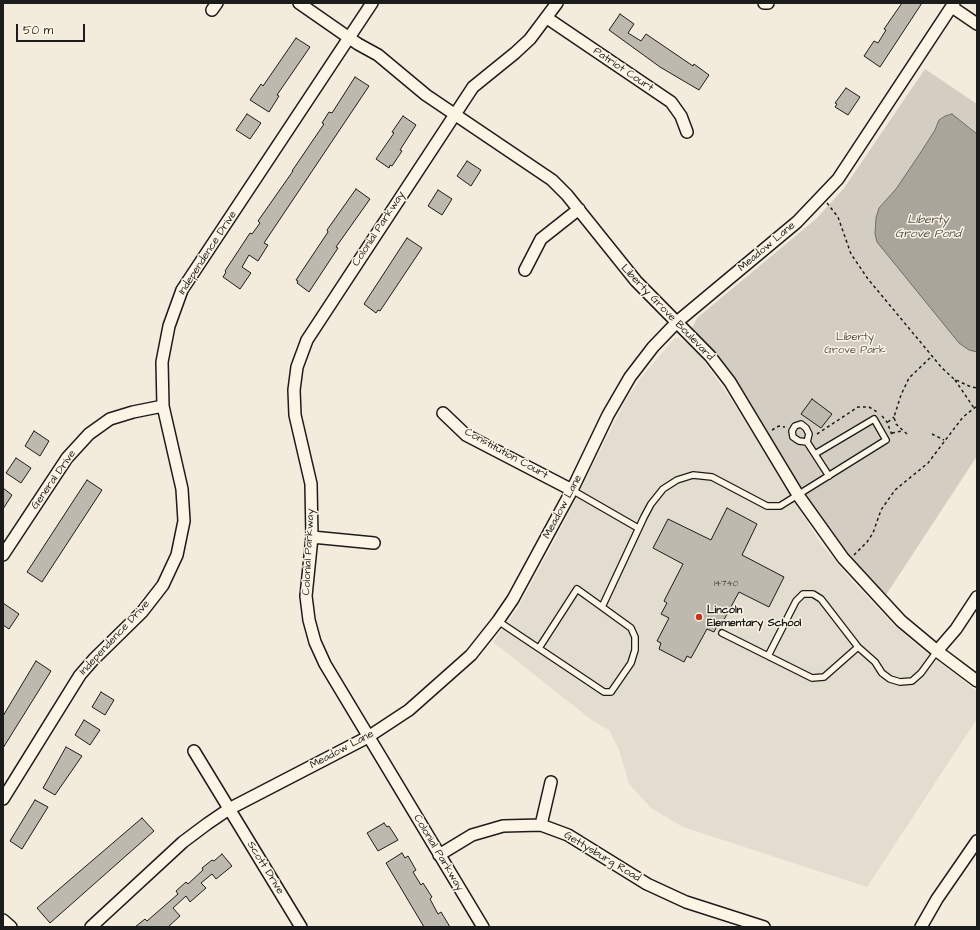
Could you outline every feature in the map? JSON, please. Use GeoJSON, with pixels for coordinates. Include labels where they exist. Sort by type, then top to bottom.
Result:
{"type":"FeatureCollection","features":[{"type":"Feature","properties":{"kind":"street","name":"Liberty Grove Boulevard"},"geometry":{"type":"LineString","coordinates":[[290,3],[292,5],[297,3],[349,38],[378,55],[426,95],[552,180],[578,209],[619,262],[710,356],[730,382],[798,495],[846,562],[901,621],[936,651],[977,681]]}},
{"type":"Feature","properties":{"kind":"street","name":"Independence Drive"},"geometry":{"type":"LineString","coordinates":[[3,799],[80,675],[94,659],[142,612],[163,585],[177,555],[184,520],[182,489],[163,406],[162,362],[169,326],[182,290],[372,3]]}},
{"type":"Feature","properties":{"kind":"street","name":"Colonial Parkway"},"geometry":{"type":"LineString","coordinates":[[483,927],[368,737],[325,664],[315,642],[309,620],[306,596],[312,537],[311,484],[295,415],[294,390],[297,366],[307,340],[473,87],[515,53],[547,18],[557,3]]}},
{"type":"Feature","properties":{"kind":"street"},"geometry":{"type":"LineString","coordinates":[[953,5],[977,24]]}},
{"type":"Feature","properties":{"kind":"street","name":"Meadow Lane"},"geometry":{"type":"LineString","coordinates":[[91,927],[183,842],[228,809],[368,737],[409,710],[439,685],[470,655],[498,621],[530,569],[572,490],[608,415],[630,377],[653,347],[677,322],[797,222],[838,179],[953,5]]}},
{"type":"Feature","properties":{"kind":"street","name":"Patriot Court"},"geometry":{"type":"LineString","coordinates":[[547,18],[671,102],[681,116],[687,132]]}},
{"type":"Feature","properties":{"kind":"street"},"geometry":{"type":"LineString","coordinates":[[525,270],[541,239],[578,209]]}},
{"type":"Feature","properties":{"kind":"street","name":"General Drive"},"geometry":{"type":"LineString","coordinates":[[3,555],[67,458],[89,434],[110,419],[133,412],[163,406]]}},
{"type":"Feature","properties":{"kind":"street","name":"Constitution Court"},"geometry":{"type":"LineString","coordinates":[[443,413],[466,435],[572,490]]}},
{"type":"Feature","properties":{"kind":"street"},"geometry":{"type":"LineString","coordinates":[[312,537],[374,543]]}},
{"type":"Feature","properties":{"kind":"street"},"geometry":{"type":"LineString","coordinates":[[936,651],[956,629],[977,597]]}},
{"type":"Feature","properties":{"kind":"street","name":"Scott Drive"},"geometry":{"type":"LineString","coordinates":[[194,751],[301,927]]}},
{"type":"Feature","properties":{"kind":"street"},"geometry":{"type":"LineString","coordinates":[[541,825],[551,782]]}},
{"type":"Feature","properties":{"kind":"street","name":"Gettysburg Road"},"geometry":{"type":"LineString","coordinates":[[439,855],[472,835],[503,826],[541,825],[568,835],[647,884],[686,902],[764,927]]}},
{"type":"Feature","properties":{"kind":"street"},"geometry":{"type":"LineString","coordinates":[[921,927],[937,899],[977,841]]}},
{"type":"Feature","properties":{"kind":"street"},"geometry":{"type":"LineString","coordinates":[[3,920],[11,927]]}},
{"type":"Feature","properties":{"kind":"lane"},"geometry":{"type":"LineString","coordinates":[[602,607],[638,528],[651,504],[663,489],[677,480],[693,475],[712,477],[767,506],[780,506],[886,440],[874,419],[815,454]]}},
{"type":"Feature","properties":{"kind":"lane"},"geometry":{"type":"LineString","coordinates":[[807,442],[829,476]]}},
{"type":"Feature","properties":{"kind":"lane"},"geometry":{"type":"LineString","coordinates":[[572,490],[638,528]]}},
{"type":"Feature","properties":{"kind":"lane"},"geometry":{"type":"LineString","coordinates":[[498,621],[604,692],[611,692],[631,663],[635,650],[635,637],[631,628],[577,589],[539,648]]}},
{"type":"Feature","properties":{"kind":"lane"},"geometry":{"type":"LineString","coordinates":[[768,656],[796,601],[803,594],[813,594],[821,599],[858,647],[875,662],[882,673],[890,679],[900,682],[912,680],[917,677],[936,651]]}},
{"type":"Feature","properties":{"kind":"lane"},"geometry":{"type":"LineString","coordinates":[[722,633],[812,678],[824,676],[858,647]]}},
{"type":"Feature","properties":{"kind":"path"},"geometry":{"type":"LineString","coordinates":[[822,196],[838,217],[851,254],[857,265],[931,357],[954,379],[971,387],[977,388]]}},
{"type":"Feature","properties":{"kind":"path"},"geometry":{"type":"LineString","coordinates":[[907,434],[896,424],[894,417],[901,395],[910,378],[931,357]]}},
{"type":"Feature","properties":{"kind":"path"},"geometry":{"type":"LineString","coordinates":[[954,379],[958,388],[974,408]]}},
{"type":"Feature","properties":{"kind":"path"},"geometry":{"type":"LineString","coordinates":[[816,434],[863,406],[874,409],[887,422],[894,437]]}},
{"type":"Feature","properties":{"kind":"path"},"geometry":{"type":"LineString","coordinates":[[846,562],[867,542],[873,533],[881,510],[894,490],[928,463],[944,440],[977,406]]}},
{"type":"Feature","properties":{"kind":"path"},"geometry":{"type":"LineString","coordinates":[[887,422],[894,417]]}},
{"type":"Feature","properties":{"kind":"path"},"geometry":{"type":"LineString","coordinates":[[772,430],[779,426],[787,428],[790,424]]}},
{"type":"Feature","properties":{"kind":"path"},"geometry":{"type":"LineString","coordinates":[[891,433],[902,431]]}},
{"type":"Feature","properties":{"kind":"path"},"geometry":{"type":"LineString","coordinates":[[932,434],[944,440]]}},
{"type":"Feature","properties":{"kind":"shaded area","name":"Lincoln Elementary School"},"geometry":{"type":"Polygon","coordinates":[[[675,338],[679,338],[689,345],[701,357],[729,396],[821,544],[853,582],[894,625],[920,648],[977,691],[977,719],[867,887],[683,827],[651,808],[629,784],[619,750],[609,730],[593,721],[493,642],[517,609],[555,540],[625,401],[643,375],[675,338]]]}},
{"type":"Feature","properties":{"kind":"green space","name":"Liberty Grove Park"},"geometry":{"type":"Polygon","coordinates":[[[925,69],[977,104],[977,456],[884,598],[835,542],[692,328],[697,318],[817,218],[844,188],[925,69]]]}},
{"type":"Feature","properties":{"kind":"water","name":"Liberty Grove Pond"},"geometry":{"type":"Polygon","coordinates":[[[952,114],[977,134],[977,352],[969,350],[959,343],[877,242],[875,234],[876,218],[879,208],[896,189],[935,130],[939,120],[952,114]]]}},
{"type":"Feature","properties":{"kind":"building"},"geometry":{"type":"Polygon","coordinates":[[[902,3],[922,3],[880,67],[864,56],[874,41],[878,43],[886,30],[884,29],[902,3]]]}},
{"type":"Feature","properties":{"kind":"building"},"geometry":{"type":"Polygon","coordinates":[[[620,14],[634,24],[628,33],[641,41],[646,34],[709,75],[699,90],[660,67],[609,30],[620,14]]]}},
{"type":"Feature","properties":{"kind":"building"},"geometry":{"type":"Polygon","coordinates":[[[296,38],[310,47],[277,95],[279,96],[269,112],[250,100],[261,84],[263,86],[296,38]]]}},
{"type":"Feature","properties":{"kind":"building"},"geometry":{"type":"Polygon","coordinates":[[[355,77],[369,86],[264,243],[268,245],[258,261],[249,255],[242,267],[251,273],[240,289],[223,277],[226,272],[225,271],[250,233],[252,234],[260,223],[258,221],[324,124],[322,123],[329,112],[332,113],[355,77]]]}},
{"type":"Feature","properties":{"kind":"building"},"geometry":{"type":"Polygon","coordinates":[[[846,88],[860,97],[848,115],[835,107],[837,104],[835,103],[846,88]]]}},
{"type":"Feature","properties":{"kind":"building"},"geometry":{"type":"Polygon","coordinates":[[[247,114],[261,123],[250,139],[236,130],[247,114]]]}},
{"type":"Feature","properties":{"kind":"building"},"geometry":{"type":"Polygon","coordinates":[[[403,116],[416,125],[400,150],[402,151],[389,168],[376,159],[394,133],[392,132],[403,116]]]}},
{"type":"Feature","properties":{"kind":"building"},"geometry":{"type":"Polygon","coordinates":[[[467,161],[481,170],[471,186],[457,176],[467,161]]]}},
{"type":"Feature","properties":{"kind":"building"},"geometry":{"type":"Polygon","coordinates":[[[356,189],[370,199],[336,247],[338,248],[309,292],[297,283],[298,281],[296,280],[328,232],[327,230],[356,189]]]}},
{"type":"Feature","properties":{"kind":"building"},"geometry":{"type":"Polygon","coordinates":[[[438,190],[452,199],[442,215],[428,206],[438,190]]]}},
{"type":"Feature","properties":{"kind":"building"},"geometry":{"type":"Polygon","coordinates":[[[407,238],[422,248],[380,311],[378,310],[376,313],[364,304],[407,238]]]}},
{"type":"Feature","properties":{"kind":"building"},"geometry":{"type":"Polygon","coordinates":[[[812,399],[832,414],[821,428],[801,414],[812,399]]]}},
{"type":"Feature","properties":{"kind":"building"},"geometry":{"type":"Polygon","coordinates":[[[34,431],[49,441],[40,456],[25,446],[34,431]]]}},
{"type":"Feature","properties":{"kind":"building"},"geometry":{"type":"Polygon","coordinates":[[[16,458],[31,468],[21,483],[6,473],[16,458]]]}},
{"type":"Feature","properties":{"kind":"building"},"geometry":{"type":"Polygon","coordinates":[[[87,480],[102,490],[42,582],[27,572],[87,480]]]}},
{"type":"Feature","properties":{"kind":"building"},"geometry":{"type":"Polygon","coordinates":[[[3,488],[12,495],[3,509],[3,488]]]}},
{"type":"Feature","properties":{"kind":"building"},"geometry":{"type":"Polygon","coordinates":[[[727,508],[757,524],[742,555],[784,577],[769,607],[739,592],[720,627],[717,626],[714,632],[707,629],[691,658],[687,656],[684,662],[659,649],[661,643],[657,641],[669,618],[661,614],[667,603],[664,601],[683,564],[653,548],[668,519],[711,540],[727,508]]]}},
{"type":"Feature","properties":{"kind":"building"},"geometry":{"type":"Polygon","coordinates":[[[3,603],[19,614],[9,629],[3,625],[3,603]]]}},
{"type":"Feature","properties":{"kind":"building"},"geometry":{"type":"Polygon","coordinates":[[[36,661],[51,671],[3,748],[3,716],[36,661]]]}},
{"type":"Feature","properties":{"kind":"building"},"geometry":{"type":"Polygon","coordinates":[[[101,692],[114,700],[105,715],[92,707],[101,692]]]}},
{"type":"Feature","properties":{"kind":"building"},"geometry":{"type":"Polygon","coordinates":[[[84,720],[100,730],[90,745],[75,735],[84,720]]]}},
{"type":"Feature","properties":{"kind":"building"},"geometry":{"type":"Polygon","coordinates":[[[66,747],[82,756],[55,795],[43,788],[66,747]]]}},
{"type":"Feature","properties":{"kind":"building"},"geometry":{"type":"Polygon","coordinates":[[[35,800],[48,807],[22,849],[10,841],[35,800]]]}},
{"type":"Feature","properties":{"kind":"building"},"geometry":{"type":"Polygon","coordinates":[[[142,818],[154,831],[50,923],[37,908],[142,818]]]}},
{"type":"Feature","properties":{"kind":"building"},"geometry":{"type":"Polygon","coordinates":[[[384,823],[387,827],[389,826],[398,840],[378,851],[367,833],[384,823]]]}},
{"type":"Feature","properties":{"kind":"building"},"geometry":{"type":"Polygon","coordinates":[[[402,853],[405,858],[408,856],[416,870],[413,872],[421,885],[423,883],[432,897],[430,899],[438,914],[441,912],[450,927],[424,927],[386,863],[402,853]]]}},
{"type":"Feature","properties":{"kind":"building"},"geometry":{"type":"Polygon","coordinates":[[[222,854],[232,866],[216,879],[212,874],[201,883],[206,888],[190,902],[186,896],[173,908],[180,916],[168,927],[135,927],[145,919],[147,921],[178,894],[176,891],[186,882],[188,884],[203,870],[202,868],[222,854]]]}},
{"type":"Feature","properties":{"kind":"place","name":"Lincoln Elementary School"},"geometry":{"type":"Point","coordinates":[699,617]}}]}
